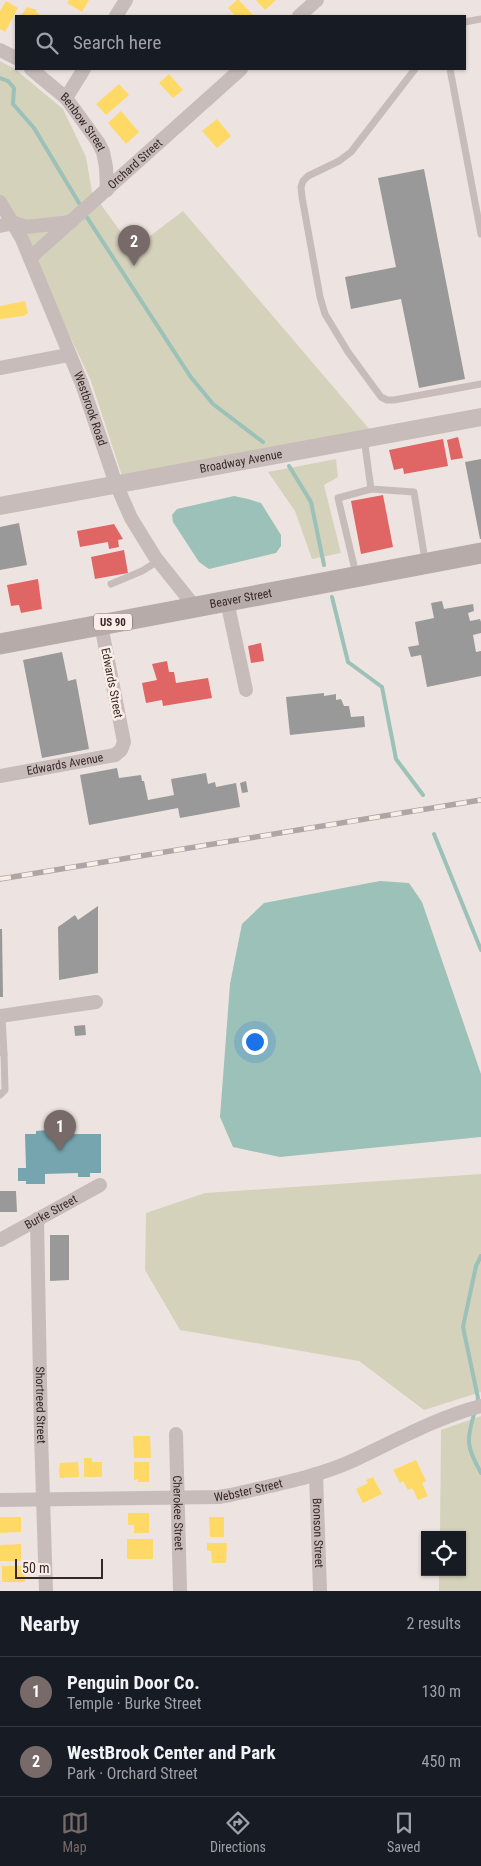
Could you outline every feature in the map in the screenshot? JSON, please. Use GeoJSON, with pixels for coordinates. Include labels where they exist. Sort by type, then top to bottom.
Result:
{"type":"FeatureCollection","features":[{"type":"Feature","properties":{"kind":"main road","name":"Beaver Street"},"geometry":{"type":"LineString","coordinates":[[0,644],[481,553]]}},
{"type":"Feature","properties":{"kind":"street"},"geometry":{"type":"LineString","coordinates":[[117,15],[126,0]]}},
{"type":"Feature","properties":{"kind":"street"},"geometry":{"type":"LineString","coordinates":[[301,15],[317,0]]}},
{"type":"Feature","properties":{"kind":"street"},"geometry":{"type":"LineString","coordinates":[[0,50],[15,58]]}},
{"type":"Feature","properties":{"kind":"street","name":"Benbow Street"},"geometry":{"type":"LineString","coordinates":[[32,70],[66,98],[103,152],[107,190]]}},
{"type":"Feature","properties":{"kind":"street"},"geometry":{"type":"LineString","coordinates":[[66,98],[83,70]]}},
{"type":"Feature","properties":{"kind":"street","name":"Orchard Street"},"geometry":{"type":"LineString","coordinates":[[30,258],[241,70]]}},
{"type":"Feature","properties":{"kind":"street","name":"Westbrook Road"},"geometry":{"type":"LineString","coordinates":[[0,202],[7,225],[30,258],[68,355],[82,384],[116,484],[131,518],[158,561],[195,607]]}},
{"type":"Feature","properties":{"kind":"street"},"geometry":{"type":"LineString","coordinates":[[7,225],[26,227],[71,222]]}},
{"type":"Feature","properties":{"kind":"street"},"geometry":{"type":"LineString","coordinates":[[0,368],[68,355]]}},
{"type":"Feature","properties":{"kind":"street","name":"Broadway Avenue"},"geometry":{"type":"LineString","coordinates":[[0,506],[481,417]]}},
{"type":"Feature","properties":{"kind":"street"},"geometry":{"type":"LineString","coordinates":[[227,601],[246,690]]}},
{"type":"Feature","properties":{"kind":"street","name":"Edwards Street"},"geometry":{"type":"LineString","coordinates":[[101,624],[124,742]]}},
{"type":"Feature","properties":{"kind":"street","name":"Edwards Avenue"},"geometry":{"type":"LineString","coordinates":[[0,776],[115,755],[121,750],[124,742]]}},
{"type":"Feature","properties":{"kind":"street"},"geometry":{"type":"LineString","coordinates":[[1,1016],[96,1002]]}},
{"type":"Feature","properties":{"kind":"street","name":"Burke Street"},"geometry":{"type":"LineString","coordinates":[[0,1240],[100,1185]]}},
{"type":"Feature","properties":{"kind":"street","name":"Shortreed Street"},"geometry":{"type":"LineString","coordinates":[[37,1219],[46,1591]]}},
{"type":"Feature","properties":{"kind":"street","name":"Webster Street"},"geometry":{"type":"LineString","coordinates":[[0,1500],[177,1498],[231,1495],[316,1474],[350,1461],[440,1419],[460,1411],[481,1406]]}},
{"type":"Feature","properties":{"kind":"street","name":"Cherokee Street"},"geometry":{"type":"LineString","coordinates":[[176,1434],[180,1591]]}},
{"type":"Feature","properties":{"kind":"street","name":"Bronson Street"},"geometry":{"type":"LineString","coordinates":[[316,1474],[320,1591]]}},
{"type":"Feature","properties":{"kind":"lane"},"geometry":{"type":"LineString","coordinates":[[466,22],[481,18]]}},
{"type":"Feature","properties":{"kind":"lane"},"geometry":{"type":"LineString","coordinates":[[414,70],[351,152],[339,161],[303,180],[301,187],[302,197],[320,297],[329,322],[381,397],[387,400],[394,400],[481,384]]}},
{"type":"Feature","properties":{"kind":"lane"},"geometry":{"type":"LineString","coordinates":[[450,70],[481,234]]}},
{"type":"Feature","properties":{"kind":"lane"},"geometry":{"type":"LineString","coordinates":[[364,438],[370,490]]}},
{"type":"Feature","properties":{"kind":"lane"},"geometry":{"type":"LineString","coordinates":[[356,576],[338,498],[370,490],[414,492],[426,564]]}},
{"type":"Feature","properties":{"kind":"lane"},"geometry":{"type":"LineString","coordinates":[[111,584],[142,571],[158,561]]}},
{"type":"Feature","properties":{"kind":"lane"},"geometry":{"type":"LineString","coordinates":[[0,1095],[4,1090],[1,1016]]}},
{"type":"Feature","properties":{"kind":"shaded area"},"geometry":{"type":"Polygon","coordinates":[[[0,61],[15,69],[63,109],[86,157],[92,192],[133,249],[183,211],[371,431],[122,476],[91,381],[45,283],[0,195],[0,61]]]}},
{"type":"Feature","properties":{"kind":"shaded area"},"geometry":{"type":"Polygon","coordinates":[[[336,459],[338,477],[324,485],[341,553],[312,559],[295,511],[268,472],[336,459]]]}},
{"type":"Feature","properties":{"kind":"shaded area"},"geometry":{"type":"Polygon","coordinates":[[[481,1174],[481,1392],[424,1410],[359,1361],[180,1330],[145,1270],[146,1213],[205,1193],[481,1174]]]}},
{"type":"Feature","properties":{"kind":"shaded area"},"geometry":{"type":"Polygon","coordinates":[[[481,1416],[481,1591],[439,1591],[439,1576],[466,1576],[466,1531],[440,1531],[441,1430],[481,1416]]]}},
{"type":"Feature","properties":{"kind":"water"},"geometry":{"type":"Polygon","coordinates":[[[234,496],[261,503],[281,535],[281,546],[276,553],[209,569],[199,562],[173,522],[172,515],[177,509],[234,496]]]}},
{"type":"Feature","properties":{"kind":"water"},"geometry":{"type":"Polygon","coordinates":[[[380,881],[409,883],[422,902],[481,1074],[481,1137],[280,1157],[233,1147],[220,1117],[230,984],[242,924],[264,903],[380,881]]]}},
{"type":"Feature","properties":{"kind":"building: Homes"},"geometry":{"type":"Polygon","coordinates":[[[69,0],[89,0],[82,12],[67,3],[69,0]]]}},
{"type":"Feature","properties":{"kind":"building: Homes"},"geometry":{"type":"Polygon","coordinates":[[[239,0],[253,15],[234,15],[228,8],[239,0]]]}},
{"type":"Feature","properties":{"kind":"building: Homes"},"geometry":{"type":"Polygon","coordinates":[[[256,0],[276,0],[265,10],[256,0]]]}},
{"type":"Feature","properties":{"kind":"building: Homes"},"geometry":{"type":"Polygon","coordinates":[[[6,1],[18,8],[5,32],[0,29],[0,11],[6,1]]]}},
{"type":"Feature","properties":{"kind":"building: Homes"},"geometry":{"type":"Polygon","coordinates":[[[27,7],[37,10],[36,12],[39,14],[38,15],[22,15],[27,7]]]}},
{"type":"Feature","properties":{"kind":"building: Homes"},"geometry":{"type":"Polygon","coordinates":[[[169,74],[183,90],[173,98],[159,83],[169,74]]]}},
{"type":"Feature","properties":{"kind":"building: Homes"},"geometry":{"type":"Polygon","coordinates":[[[119,84],[129,95],[106,115],[96,104],[119,84]]]}},
{"type":"Feature","properties":{"kind":"building: Homes"},"geometry":{"type":"Polygon","coordinates":[[[121,111],[139,132],[126,144],[108,123],[121,111]]]}},
{"type":"Feature","properties":{"kind":"building: Homes"},"geometry":{"type":"Polygon","coordinates":[[[217,119],[231,136],[217,148],[202,131],[217,119]]]}},
{"type":"Feature","properties":{"kind":"building: Homes"},"geometry":{"type":"Polygon","coordinates":[[[25,301],[28,313],[24,316],[0,319],[0,306],[25,301]]]}},
{"type":"Feature","properties":{"kind":"building: Homes"},"geometry":{"type":"Polygon","coordinates":[[[133,1436],[150,1436],[151,1458],[134,1458],[133,1436]]]}},
{"type":"Feature","properties":{"kind":"building: Homes"},"geometry":{"type":"Polygon","coordinates":[[[84,1458],[92,1458],[92,1462],[102,1462],[102,1477],[84,1477],[84,1458]]]}},
{"type":"Feature","properties":{"kind":"building: Homes"},"geometry":{"type":"Polygon","coordinates":[[[416,1460],[426,1481],[422,1483],[428,1496],[418,1500],[412,1488],[408,1490],[403,1481],[400,1483],[393,1470],[416,1460]]]}},
{"type":"Feature","properties":{"kind":"building: Homes"},"geometry":{"type":"Polygon","coordinates":[[[78,1462],[79,1477],[60,1478],[60,1463],[78,1462]]]}},
{"type":"Feature","properties":{"kind":"building: Homes"},"geometry":{"type":"Polygon","coordinates":[[[134,1462],[149,1462],[149,1482],[138,1482],[138,1479],[134,1480],[134,1462]]]}},
{"type":"Feature","properties":{"kind":"building: Homes"},"geometry":{"type":"Polygon","coordinates":[[[373,1477],[382,1494],[363,1503],[356,1489],[368,1483],[366,1480],[373,1477]]]}},
{"type":"Feature","properties":{"kind":"building: Homes"},"geometry":{"type":"Polygon","coordinates":[[[128,1513],[149,1513],[149,1533],[134,1533],[134,1525],[128,1525],[128,1513]]]}},
{"type":"Feature","properties":{"kind":"building: Homes"},"geometry":{"type":"Polygon","coordinates":[[[0,1517],[21,1517],[21,1532],[0,1533],[0,1517]]]}},
{"type":"Feature","properties":{"kind":"building: Homes"},"geometry":{"type":"Polygon","coordinates":[[[209,1517],[224,1517],[224,1537],[210,1537],[209,1517]]]}},
{"type":"Feature","properties":{"kind":"building: Homes"},"geometry":{"type":"Polygon","coordinates":[[[127,1539],[153,1539],[153,1559],[127,1559],[127,1539]]]}},
{"type":"Feature","properties":{"kind":"building: Homes"},"geometry":{"type":"Polygon","coordinates":[[[207,1543],[227,1543],[226,1563],[212,1563],[211,1551],[207,1551],[207,1543]]]}},
{"type":"Feature","properties":{"kind":"building: Homes"},"geometry":{"type":"Polygon","coordinates":[[[21,1544],[21,1561],[0,1561],[0,1545],[21,1544]]]}},
{"type":"Feature","properties":{"kind":"building: Homes"},"geometry":{"type":"Polygon","coordinates":[[[2,1566],[24,1566],[25,1582],[2,1582],[2,1566]]]}},
{"type":"Feature","properties":{"kind":"building: Shops"},"geometry":{"type":"Polygon","coordinates":[[[458,437],[463,458],[451,460],[447,440],[458,437]]]}},
{"type":"Feature","properties":{"kind":"building: Shops"},"geometry":{"type":"Polygon","coordinates":[[[443,439],[448,466],[404,474],[403,468],[394,470],[389,450],[443,439]]]}},
{"type":"Feature","properties":{"kind":"building: Shops"},"geometry":{"type":"Polygon","coordinates":[[[383,495],[393,547],[361,554],[351,501],[383,495]]]}},
{"type":"Feature","properties":{"kind":"building: Shops"},"geometry":{"type":"Polygon","coordinates":[[[114,524],[123,539],[118,540],[119,547],[109,549],[108,542],[80,547],[77,531],[114,524]]]}},
{"type":"Feature","properties":{"kind":"building: Shops"},"geometry":{"type":"Polygon","coordinates":[[[124,550],[128,573],[95,579],[91,557],[124,550]]]}},
{"type":"Feature","properties":{"kind":"building: Shops"},"geometry":{"type":"Polygon","coordinates":[[[38,579],[42,609],[21,613],[19,605],[11,606],[7,585],[38,579]]]}},
{"type":"Feature","properties":{"kind":"building: Shops"},"geometry":{"type":"Polygon","coordinates":[[[261,643],[264,661],[251,663],[248,646],[261,643]]]}},
{"type":"Feature","properties":{"kind":"building: Shops"},"geometry":{"type":"Polygon","coordinates":[[[167,661],[169,672],[174,672],[176,683],[208,678],[212,698],[163,706],[162,700],[146,703],[142,683],[157,680],[152,664],[167,661]]]}},
{"type":"Feature","properties":{"kind":"building: Public"},"geometry":{"type":"Polygon","coordinates":[[[47,1130],[47,1134],[101,1134],[101,1173],[90,1173],[90,1177],[78,1177],[78,1173],[45,1174],[45,1184],[26,1184],[26,1181],[18,1181],[18,1168],[26,1168],[25,1134],[36,1134],[36,1131],[47,1130]]]}},
{"type":"Feature","properties":{"kind":"building: Industry"},"geometry":{"type":"Polygon","coordinates":[[[424,169],[465,379],[419,388],[401,299],[351,309],[345,277],[396,267],[378,178],[424,169]]]}},
{"type":"Feature","properties":{"kind":"building: Industry"},"geometry":{"type":"Polygon","coordinates":[[[481,459],[481,539],[480,539],[465,462],[481,459]]]}},
{"type":"Feature","properties":{"kind":"building: Industry"},"geometry":{"type":"Polygon","coordinates":[[[19,523],[27,565],[0,570],[0,527],[19,523]]]}},
{"type":"Feature","properties":{"kind":"building: Industry"},"geometry":{"type":"Polygon","coordinates":[[[442,601],[444,609],[473,604],[474,611],[468,613],[470,621],[480,619],[481,622],[481,633],[473,635],[476,652],[481,651],[481,676],[427,687],[421,655],[411,657],[408,647],[419,645],[415,622],[434,618],[431,603],[442,601]]]}},
{"type":"Feature","properties":{"kind":"building: Industry"},"geometry":{"type":"Polygon","coordinates":[[[62,652],[68,681],[76,679],[89,749],[42,758],[23,660],[62,652]]]}},
{"type":"Feature","properties":{"kind":"building: Industry"},"geometry":{"type":"Polygon","coordinates":[[[324,693],[324,696],[336,694],[336,700],[341,699],[344,706],[349,706],[351,717],[364,716],[365,727],[290,735],[286,697],[324,693]]]}},
{"type":"Feature","properties":{"kind":"building: Industry"},"geometry":{"type":"Polygon","coordinates":[[[117,768],[119,778],[141,775],[148,800],[174,795],[171,779],[206,773],[208,784],[215,782],[216,787],[236,783],[240,807],[180,818],[178,808],[89,825],[80,775],[117,768]]]}},
{"type":"Feature","properties":{"kind":"building: Industry"},"geometry":{"type":"Polygon","coordinates":[[[246,781],[248,792],[242,793],[240,783],[246,781]]]}},
{"type":"Feature","properties":{"kind":"building: Industry"},"geometry":{"type":"Polygon","coordinates":[[[98,906],[98,973],[59,980],[58,927],[75,915],[78,920],[98,906]]]}},
{"type":"Feature","properties":{"kind":"building: Industry"},"geometry":{"type":"Polygon","coordinates":[[[0,929],[2,929],[3,997],[0,997],[0,929]]]}},
{"type":"Feature","properties":{"kind":"building: Industry"},"geometry":{"type":"Polygon","coordinates":[[[85,1025],[86,1035],[75,1036],[74,1026],[85,1025]]]}},
{"type":"Feature","properties":{"kind":"building: Industry"},"geometry":{"type":"Polygon","coordinates":[[[0,1191],[16,1191],[17,1212],[0,1212],[0,1191]]]}},
{"type":"Feature","properties":{"kind":"building: Industry"},"geometry":{"type":"Polygon","coordinates":[[[50,1235],[69,1235],[69,1280],[50,1281],[50,1235]]]}},
{"type":"Feature","properties":{"kind":"waterway"},"geometry":{"type":"LineString","coordinates":[[0,78],[8,81],[14,88],[13,104],[34,128],[79,203]]}},
{"type":"Feature","properties":{"kind":"waterway"},"geometry":{"type":"LineString","coordinates":[[86,216],[190,376],[213,404],[263,442]]}},
{"type":"Feature","properties":{"kind":"waterway"},"geometry":{"type":"LineString","coordinates":[[289,466],[311,502],[324,565]]}},
{"type":"Feature","properties":{"kind":"waterway"},"geometry":{"type":"LineString","coordinates":[[332,597],[348,662],[382,687],[396,759],[423,795]]}},
{"type":"Feature","properties":{"kind":"waterway"},"geometry":{"type":"LineString","coordinates":[[434,834],[481,950]]}},
{"type":"Feature","properties":{"kind":"waterway"},"geometry":{"type":"LineString","coordinates":[[477,1404],[478,1398],[463,1327],[476,1266],[481,1256]]}},
{"type":"Feature","properties":{"kind":"waterway"},"geometry":{"type":"LineString","coordinates":[[475,1411],[470,1429],[469,1443],[472,1456],[481,1473]]}},
{"type":"Feature","properties":{"kind":"railway"},"geometry":{"type":"LineString","coordinates":[[0,879],[481,800]]}},
{"type":"Feature","properties":{"kind":"place","name":"WestBrook Center and Park"},"geometry":{"type":"Point","coordinates":[134,266]}},
{"type":"Feature","properties":{"kind":"place","name":"Penguin Door Co."},"geometry":{"type":"Point","coordinates":[60,1151]}}]}
